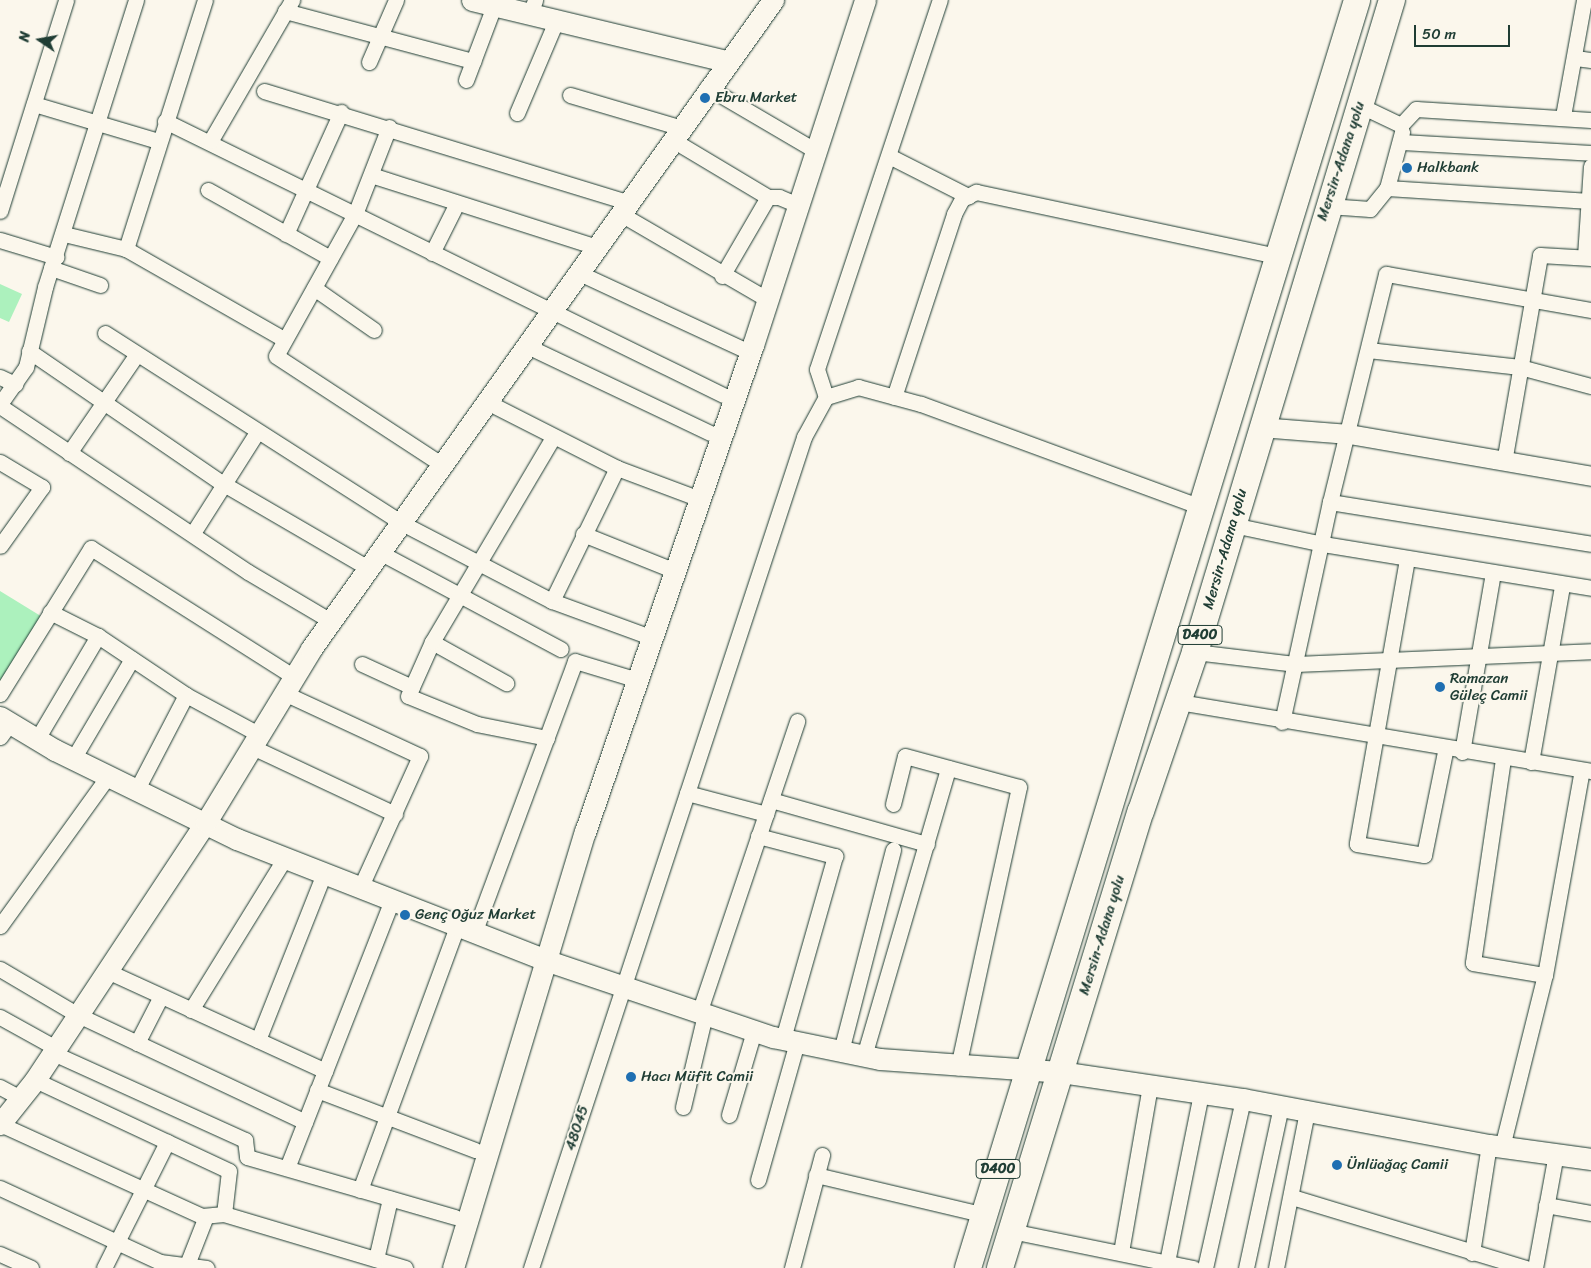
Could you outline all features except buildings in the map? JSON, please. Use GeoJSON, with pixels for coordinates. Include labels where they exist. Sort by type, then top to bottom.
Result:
{"type":"FeatureCollection","features":[{"type":"Feature","properties":{"kind":"highway","name":"Mersin-Adana yolu"},"geometry":{"type":"LineString","coordinates":[[968,1268],[1203,508],[1357,0]]}},
{"type":"Feature","properties":{"kind":"highway","name":"Mersin-Adana yolu"},"geometry":{"type":"LineString","coordinates":[[1000,1268],[1060,1072],[1195,652],[1260,427],[1392,0]]}},
{"type":"Feature","properties":{"kind":"main road"},"geometry":{"type":"LineString","coordinates":[[472,0],[494,6],[532,7],[556,21],[726,61]]}},
{"type":"Feature","properties":{"kind":"main road"},"geometry":{"type":"LineString","coordinates":[[0,1124],[35,1080],[108,971],[206,822],[289,685],[331,621],[726,61],[773,0]]}},
{"type":"Feature","properties":{"kind":"main road"},"geometry":{"type":"LineString","coordinates":[[453,1268],[538,958],[753,345],[765,298],[866,0]]}},
{"type":"Feature","properties":{"kind":"main road"},"geometry":{"type":"LineString","coordinates":[[440,1268],[475,1150],[642,634],[723,395],[741,348],[765,298]]}},
{"type":"Feature","properties":{"kind":"main road"},"geometry":{"type":"LineString","coordinates":[[3,726],[37,739],[72,758],[285,858],[538,958],[702,1014],[790,1041],[864,1056],[958,1067],[1060,1072],[1150,1085],[1243,1099],[1496,1146],[1591,1158]]}},
{"type":"Feature","properties":{"kind":"street"},"geometry":{"type":"LineString","coordinates":[[0,211],[66,0]]}},
{"type":"Feature","properties":{"kind":"street"},"geometry":{"type":"LineString","coordinates":[[136,0],[54,263],[29,350],[26,367],[0,405],[69,453],[193,534],[331,621]]}},
{"type":"Feature","properties":{"kind":"street"},"geometry":{"type":"LineString","coordinates":[[126,249],[158,141],[205,0]]}},
{"type":"Feature","properties":{"kind":"street"},"geometry":{"type":"LineString","coordinates":[[369,62],[396,0]]}},
{"type":"Feature","properties":{"kind":"street"},"geometry":{"type":"LineString","coordinates":[[940,0],[817,369],[826,396],[858,387],[894,397],[1203,508]]}},
{"type":"Feature","properties":{"kind":"street"},"geometry":{"type":"LineString","coordinates":[[1563,116],[1576,58],[1584,0]]}},
{"type":"Feature","properties":{"kind":"street"},"geometry":{"type":"LineString","coordinates":[[211,140],[289,6],[379,39],[473,61]]}},
{"type":"Feature","properties":{"kind":"street"},"geometry":{"type":"LineString","coordinates":[[466,80],[494,6]]}},
{"type":"Feature","properties":{"kind":"street"},"geometry":{"type":"LineString","coordinates":[[517,114],[556,21]]}},
{"type":"Feature","properties":{"kind":"street"},"geometry":{"type":"LineString","coordinates":[[1576,58],[1591,60]]}},
{"type":"Feature","properties":{"kind":"street"},"geometry":{"type":"LineString","coordinates":[[708,87],[816,151]]}},
{"type":"Feature","properties":{"kind":"street"},"geometry":{"type":"LineString","coordinates":[[264,91],[389,127],[623,207],[722,276],[765,298]]}},
{"type":"Feature","properties":{"kind":"street"},"geometry":{"type":"LineString","coordinates":[[570,95],[675,133],[768,197],[779,197],[798,205]]}},
{"type":"Feature","properties":{"kind":"street"},"geometry":{"type":"LineString","coordinates":[[34,104],[158,141]]}},
{"type":"Feature","properties":{"kind":"street"},"geometry":{"type":"LineString","coordinates":[[1359,105],[1401,125]]}},
{"type":"Feature","properties":{"kind":"street"},"geometry":{"type":"LineString","coordinates":[[1328,206],[1370,209],[1387,188],[1402,142],[1401,125],[1416,109],[1563,116],[1591,120]]}},
{"type":"Feature","properties":{"kind":"street"},"geometry":{"type":"LineString","coordinates":[[286,234],[308,189],[341,112]]}},
{"type":"Feature","properties":{"kind":"street"},"geometry":{"type":"LineString","coordinates":[[165,121],[211,140],[548,312],[723,395]]}},
{"type":"Feature","properties":{"kind":"street"},"geometry":{"type":"LineString","coordinates":[[389,127],[355,214],[276,356],[441,464]]}},
{"type":"Feature","properties":{"kind":"street"},"geometry":{"type":"LineString","coordinates":[[1402,142],[1591,153]]}},
{"type":"Feature","properties":{"kind":"street"},"geometry":{"type":"LineString","coordinates":[[888,156],[968,196]]}},
{"type":"Feature","properties":{"kind":"street"},"geometry":{"type":"LineString","coordinates":[[1504,462],[1520,367],[1534,301],[1540,254],[1588,257],[1591,166]]}},
{"type":"Feature","properties":{"kind":"street"},"geometry":{"type":"LineString","coordinates":[[371,175],[596,247]]}},
{"type":"Feature","properties":{"kind":"street"},"geometry":{"type":"LineString","coordinates":[[1387,188],[1590,202]]}},
{"type":"Feature","properties":{"kind":"street"},"geometry":{"type":"LineString","coordinates":[[208,190],[330,258]]}},
{"type":"Feature","properties":{"kind":"street"},"geometry":{"type":"LineString","coordinates":[[894,397],[954,214],[968,196],[976,192],[1278,256]]}},
{"type":"Feature","properties":{"kind":"street"},"geometry":{"type":"LineString","coordinates":[[722,276],[768,197]]}},
{"type":"Feature","properties":{"kind":"street"},"geometry":{"type":"LineString","coordinates":[[432,253],[457,203]]}},
{"type":"Feature","properties":{"kind":"street"},"geometry":{"type":"LineString","coordinates":[[64,234],[126,249],[284,339]]}},
{"type":"Feature","properties":{"kind":"street"},"geometry":{"type":"LineString","coordinates":[[0,240],[100,285]]}},
{"type":"Feature","properties":{"kind":"street"},"geometry":{"type":"LineString","coordinates":[[577,272],[741,348]]}},
{"type":"Feature","properties":{"kind":"street"},"geometry":{"type":"LineString","coordinates":[[1282,722],[1324,544],[1330,502],[1349,434],[1386,274],[1591,310]]}},
{"type":"Feature","properties":{"kind":"street"},"geometry":{"type":"LineString","coordinates":[[314,288],[374,330]]}},
{"type":"Feature","properties":{"kind":"street"},"geometry":{"type":"LineString","coordinates":[[105,333],[256,432],[400,522],[479,560],[552,601],[642,634]]}},
{"type":"Feature","properties":{"kind":"street"},"geometry":{"type":"LineString","coordinates":[[525,345],[710,433]]}},
{"type":"Feature","properties":{"kind":"street"},"geometry":{"type":"LineString","coordinates":[[29,350],[103,405],[222,482],[373,560],[459,594],[561,649]]}},
{"type":"Feature","properties":{"kind":"street"},"geometry":{"type":"LineString","coordinates":[[1368,350],[1520,367],[1591,386]]}},
{"type":"Feature","properties":{"kind":"street"},"geometry":{"type":"LineString","coordinates":[[69,453],[137,354]]}},
{"type":"Feature","properties":{"kind":"street"},"geometry":{"type":"LineString","coordinates":[[0,377],[15,384]]}},
{"type":"Feature","properties":{"kind":"street","name":"48045"},"geometry":{"type":"LineString","coordinates":[[531,1268],[804,437],[826,396]]}},
{"type":"Feature","properties":{"kind":"street"},"geometry":{"type":"LineString","coordinates":[[485,401],[617,468],[689,495]]}},
{"type":"Feature","properties":{"kind":"street"},"geometry":{"type":"LineString","coordinates":[[1260,427],[1349,434],[1591,476]]}},
{"type":"Feature","properties":{"kind":"street"},"geometry":{"type":"LineString","coordinates":[[193,534],[222,482],[256,432]]}},
{"type":"Feature","properties":{"kind":"street"},"geometry":{"type":"LineString","coordinates":[[547,738],[477,724],[408,696],[432,642],[553,437]]}},
{"type":"Feature","properties":{"kind":"street"},"geometry":{"type":"LineString","coordinates":[[0,462],[42,487],[0,546]]}},
{"type":"Feature","properties":{"kind":"street"},"geometry":{"type":"LineString","coordinates":[[552,601],[582,534],[617,468]]}},
{"type":"Feature","properties":{"kind":"street"},"geometry":{"type":"LineString","coordinates":[[1330,502],[1591,544]]}},
{"type":"Feature","properties":{"kind":"street"},"geometry":{"type":"LineString","coordinates":[[1233,525],[1324,544],[1562,586],[1591,588]]}},
{"type":"Feature","properties":{"kind":"street"},"geometry":{"type":"LineString","coordinates":[[582,534],[665,567]]}},
{"type":"Feature","properties":{"kind":"street"},"geometry":{"type":"LineString","coordinates":[[0,694],[91,548],[289,685],[420,756],[360,888]]}},
{"type":"Feature","properties":{"kind":"street"},"geometry":{"type":"LineString","coordinates":[[1407,558],[1357,844],[1424,855],[1446,747]]}},
{"type":"Feature","properties":{"kind":"street"},"geometry":{"type":"LineString","coordinates":[[1462,752],[1493,573]]}},
{"type":"Feature","properties":{"kind":"street"},"geometry":{"type":"LineString","coordinates":[[1531,762],[1562,586]]}},
{"type":"Feature","properties":{"kind":"street"},"geometry":{"type":"LineString","coordinates":[[50,612],[98,636],[256,741],[395,814]]}},
{"type":"Feature","properties":{"kind":"street"},"geometry":{"type":"LineString","coordinates":[[37,739],[98,636]]}},
{"type":"Feature","properties":{"kind":"street"},"geometry":{"type":"LineString","coordinates":[[432,642],[506,684]]}},
{"type":"Feature","properties":{"kind":"street"},"geometry":{"type":"LineString","coordinates":[[1195,652],[1296,664],[1388,661],[1551,651],[1591,651]]}},
{"type":"Feature","properties":{"kind":"street"},"geometry":{"type":"LineString","coordinates":[[72,758],[132,659]]}},
{"type":"Feature","properties":{"kind":"street"},"geometry":{"type":"LineString","coordinates":[[360,1190],[387,1116],[547,738],[575,661],[628,677]]}},
{"type":"Feature","properties":{"kind":"street"},"geometry":{"type":"LineString","coordinates":[[362,664],[412,687]]}},
{"type":"Feature","properties":{"kind":"street"},"geometry":{"type":"LineString","coordinates":[[137,789],[186,696]]}},
{"type":"Feature","properties":{"kind":"street"},"geometry":{"type":"LineString","coordinates":[[1179,702],[1282,722],[1586,771],[1546,975],[1496,1146],[1472,1253]]}},
{"type":"Feature","properties":{"kind":"street"},"geometry":{"type":"LineString","coordinates":[[683,1107],[702,1014],[758,836],[797,721]]}},
{"type":"Feature","properties":{"kind":"street"},"geometry":{"type":"LineString","coordinates":[[894,804],[905,756],[1019,787],[958,1067]]}},
{"type":"Feature","properties":{"kind":"street"},"geometry":{"type":"LineString","coordinates":[[1503,759],[1473,963],[1546,975]]}},
{"type":"Feature","properties":{"kind":"street"},"geometry":{"type":"LineString","coordinates":[[864,1056],[948,768]]}},
{"type":"Feature","properties":{"kind":"street"},"geometry":{"type":"LineString","coordinates":[[0,926],[109,775]]}},
{"type":"Feature","properties":{"kind":"street"},"geometry":{"type":"LineString","coordinates":[[688,793],[768,807],[927,844]]}},
{"type":"Feature","properties":{"kind":"street"},"geometry":{"type":"LineString","coordinates":[[758,836],[834,856],[758,1180]]}},
{"type":"Feature","properties":{"kind":"street"},"geometry":{"type":"LineString","coordinates":[[841,1051],[893,850]]}},
{"type":"Feature","properties":{"kind":"street"},"geometry":{"type":"LineString","coordinates":[[191,1010],[285,858]]}},
{"type":"Feature","properties":{"kind":"street"},"geometry":{"type":"LineString","coordinates":[[258,1040],[324,873]]}},
{"type":"Feature","properties":{"kind":"street"},"geometry":{"type":"LineString","coordinates":[[287,1168],[392,900]]}},
{"type":"Feature","properties":{"kind":"street"},"geometry":{"type":"LineString","coordinates":[[0,969],[78,1015],[305,1122]]}},
{"type":"Feature","properties":{"kind":"street"},"geometry":{"type":"LineString","coordinates":[[108,971],[160,998],[191,1010],[325,1071]]}},
{"type":"Feature","properties":{"kind":"street"},"geometry":{"type":"LineString","coordinates":[[137,1043],[160,998]]}},
{"type":"Feature","properties":{"kind":"street"},"geometry":{"type":"LineString","coordinates":[[0,1017],[55,1051],[245,1140],[247,1157],[455,1217]]}},
{"type":"Feature","properties":{"kind":"street"},"geometry":{"type":"LineString","coordinates":[[729,1115],[754,1031]]}},
{"type":"Feature","properties":{"kind":"street"},"geometry":{"type":"LineString","coordinates":[[35,1080],[229,1171],[224,1214]]}},
{"type":"Feature","properties":{"kind":"street"},"geometry":{"type":"LineString","coordinates":[[1121,1252],[1150,1085]]}},
{"type":"Feature","properties":{"kind":"street"},"geometry":{"type":"LineString","coordinates":[[0,1087],[21,1098]]}},
{"type":"Feature","properties":{"kind":"street"},"geometry":{"type":"LineString","coordinates":[[318,1090],[475,1150]]}},
{"type":"Feature","properties":{"kind":"street"},"geometry":{"type":"LineString","coordinates":[[1166,1262],[1201,1093]]}},
{"type":"Feature","properties":{"kind":"street"},"geometry":{"type":"LineString","coordinates":[[1205,1268],[1243,1099]]}},
{"type":"Feature","properties":{"kind":"street"},"geometry":{"type":"LineString","coordinates":[[1246,1268],[1281,1106]]}},
{"type":"Feature","properties":{"kind":"street"},"geometry":{"type":"LineString","coordinates":[[1276,1268],[1292,1197],[1307,1112]]}},
{"type":"Feature","properties":{"kind":"street"},"geometry":{"type":"LineString","coordinates":[[0,1124],[206,1216],[224,1214],[405,1268]]}},
{"type":"Feature","properties":{"kind":"street"},"geometry":{"type":"LineString","coordinates":[[104,1268],[167,1142]]}},
{"type":"Feature","properties":{"kind":"street"},"geometry":{"type":"LineString","coordinates":[[1535,1268],[1556,1154]]}},
{"type":"Feature","properties":{"kind":"street"},"geometry":{"type":"LineString","coordinates":[[792,1268],[822,1155]]}},
{"type":"Feature","properties":{"kind":"street"},"geometry":{"type":"LineString","coordinates":[[816,1175],[985,1215]]}},
{"type":"Feature","properties":{"kind":"street"},"geometry":{"type":"LineString","coordinates":[[0,1188],[160,1262],[207,1268]]}},
{"type":"Feature","properties":{"kind":"street"},"geometry":{"type":"LineString","coordinates":[[1292,1197],[1525,1268]]}},
{"type":"Feature","properties":{"kind":"street"},"geometry":{"type":"LineString","coordinates":[[376,1259],[390,1199]]}},
{"type":"Feature","properties":{"kind":"street"},"geometry":{"type":"LineString","coordinates":[[1546,1205],[1591,1213]]}},
{"type":"Feature","properties":{"kind":"street"},"geometry":{"type":"LineString","coordinates":[[183,1264],[206,1216]]}},
{"type":"Feature","properties":{"kind":"street"},"geometry":{"type":"LineString","coordinates":[[1011,1231],[1193,1268]]}},
{"type":"Feature","properties":{"kind":"street"},"geometry":{"type":"LineString","coordinates":[[0,1254],[31,1268]]}},
{"type":"Feature","properties":{"kind":"green space"},"geometry":{"type":"Polygon","coordinates":[[[0,284],[22,294],[9,322],[0,318],[0,284]]]}},
{"type":"Feature","properties":{"kind":"green space"},"geometry":{"type":"Polygon","coordinates":[[[0,591],[44,618],[0,686],[0,591]]]}},
{"type":"Feature","properties":{"kind":"place","name":"Ebru Market"},"geometry":{"type":"Point","coordinates":[705,98]}},
{"type":"Feature","properties":{"kind":"place","name":"Halkbank"},"geometry":{"type":"Point","coordinates":[1407,168]}},
{"type":"Feature","properties":{"kind":"place","name":"Ramazan Güleç Camii"},"geometry":{"type":"Point","coordinates":[1440,687]}},
{"type":"Feature","properties":{"kind":"place","name":"Genç Oğuz Market"},"geometry":{"type":"Point","coordinates":[405,915]}},
{"type":"Feature","properties":{"kind":"place","name":"Hacı Müfit Camii"},"geometry":{"type":"Point","coordinates":[631,1077]}},
{"type":"Feature","properties":{"kind":"place","name":"Ünlüağaç Camii"},"geometry":{"type":"Point","coordinates":[1337,1165]}}]}
